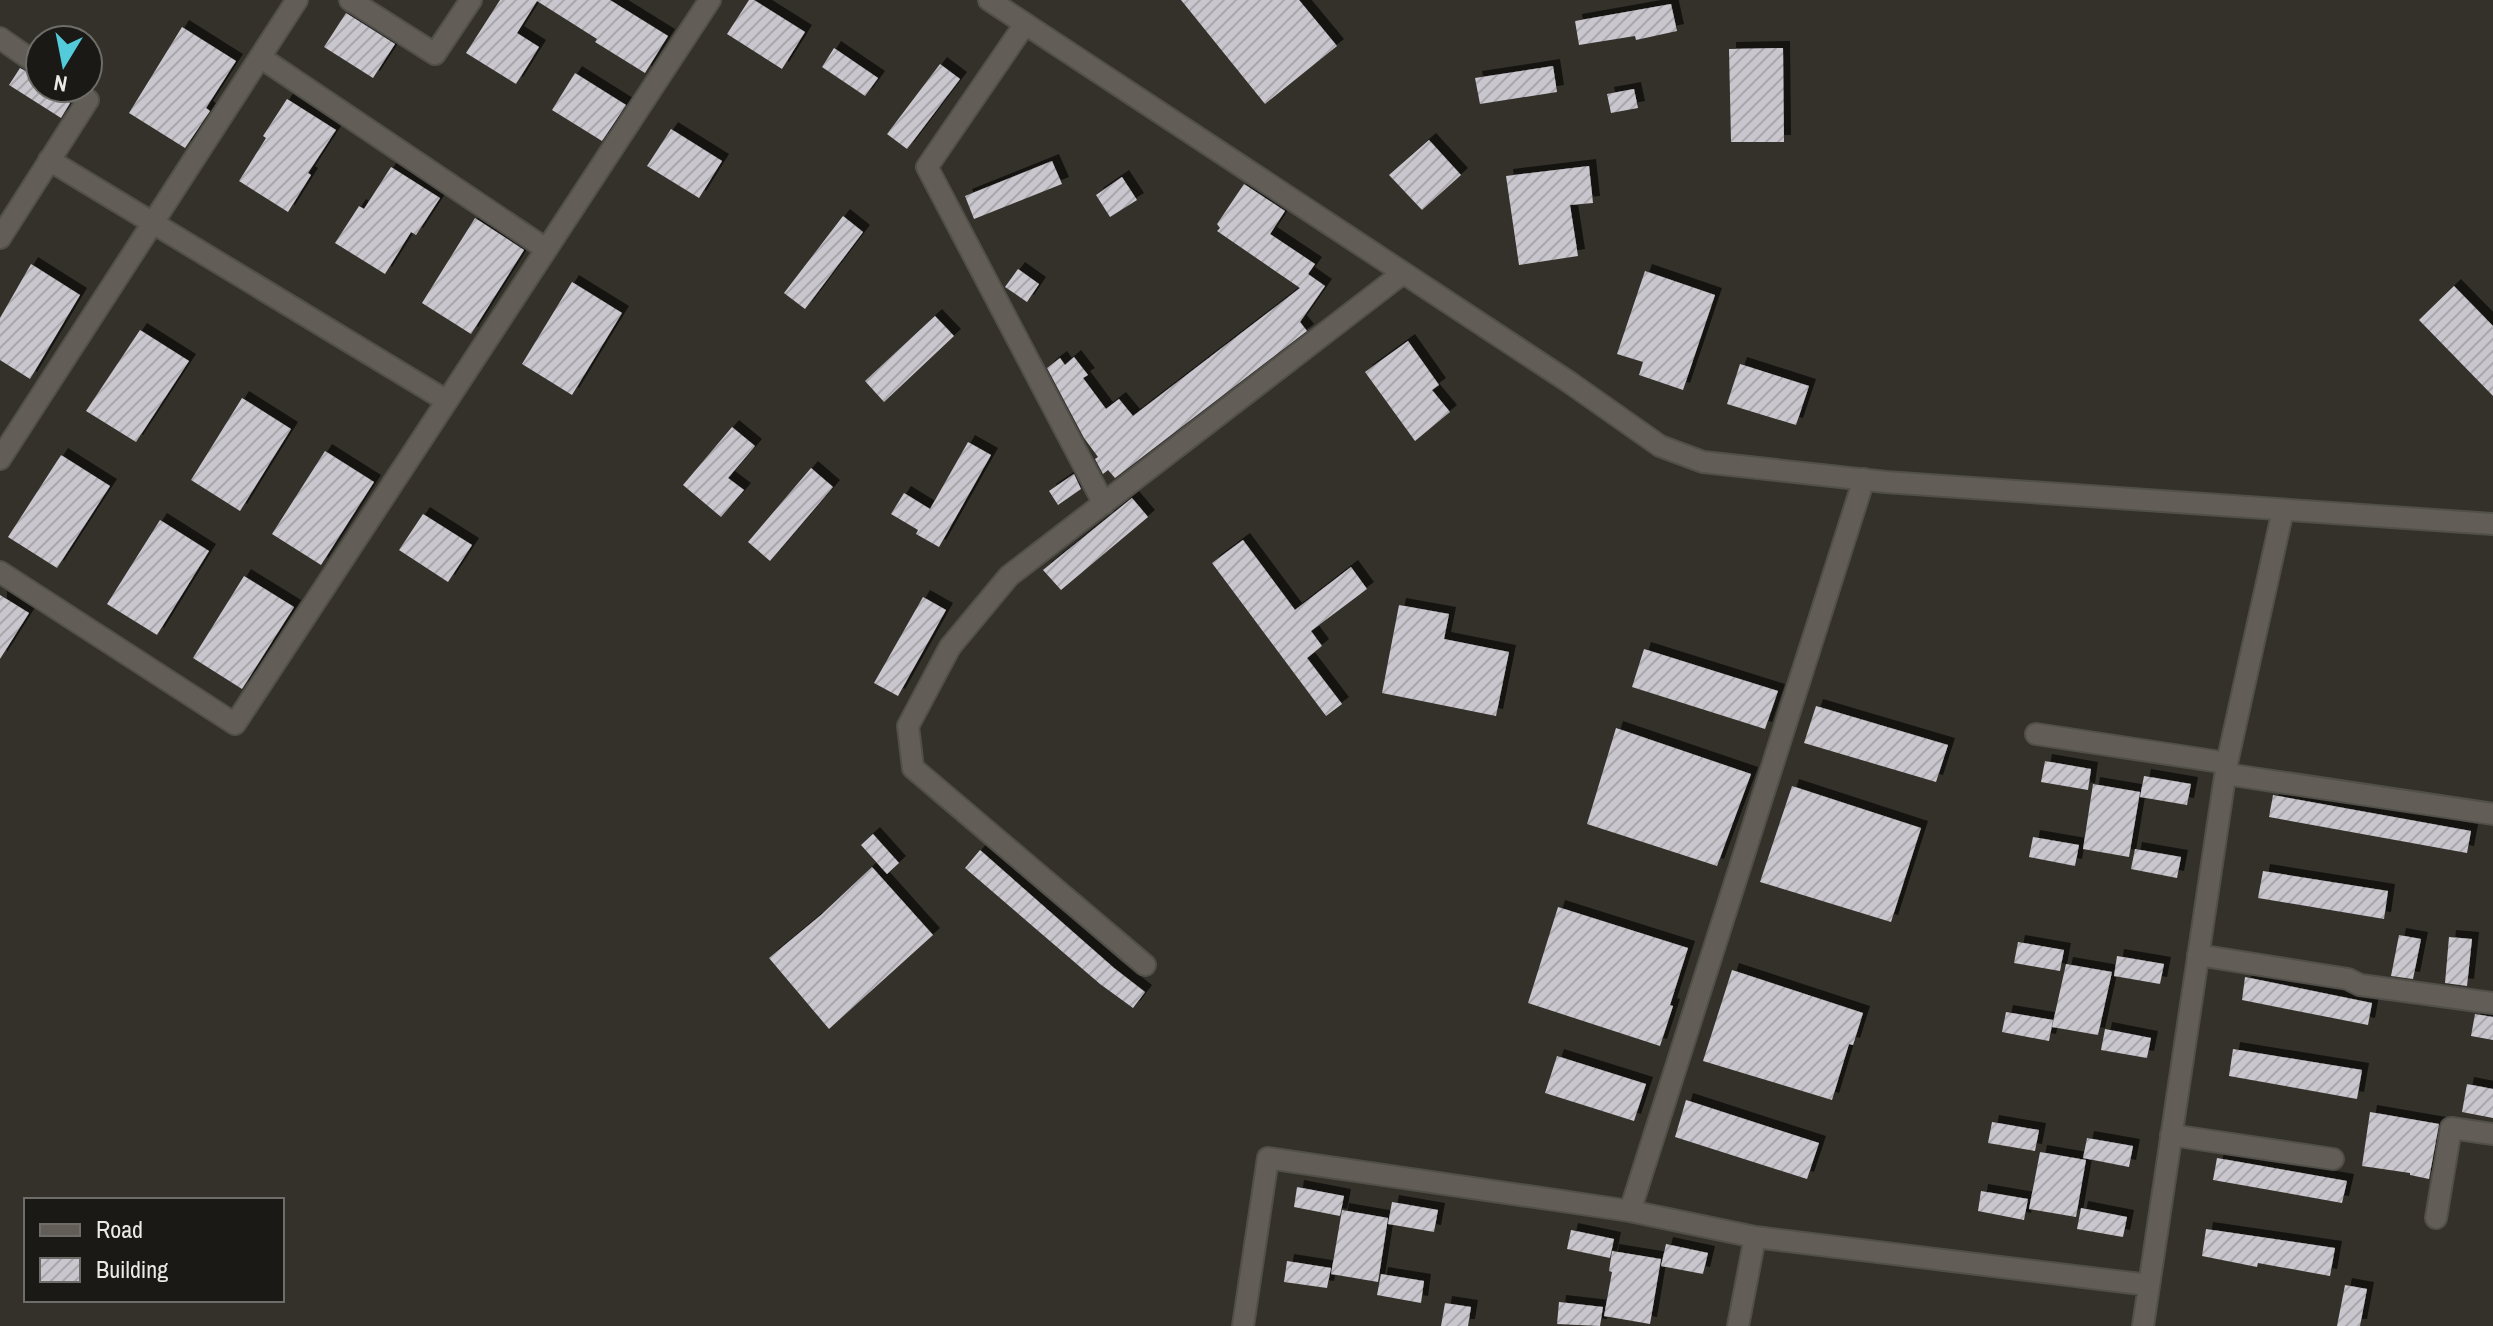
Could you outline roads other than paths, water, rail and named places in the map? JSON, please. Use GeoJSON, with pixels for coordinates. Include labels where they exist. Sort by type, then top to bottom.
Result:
{"type":"FeatureCollection","features":[{"type":"Feature","properties":{"kind":"street"},"geometry":{"type":"LineString","coordinates":[[0,459],[297,0]]}},
{"type":"Feature","properties":{"kind":"street"},"geometry":{"type":"LineString","coordinates":[[350,0],[435,54],[471,0]]}},
{"type":"Feature","properties":{"kind":"street"},"geometry":{"type":"LineString","coordinates":[[0,572],[235,724],[710,0]]}},
{"type":"Feature","properties":{"kind":"street"},"geometry":{"type":"LineString","coordinates":[[989,0],[1660,446],[1703,462],[1864,479],[2493,524]]}},
{"type":"Feature","properties":{"kind":"street"},"geometry":{"type":"LineString","coordinates":[[1025,24],[927,167],[1104,504]]}},
{"type":"Feature","properties":{"kind":"street"},"geometry":{"type":"LineString","coordinates":[[0,38],[24,55]]}},
{"type":"Feature","properties":{"kind":"street"},"geometry":{"type":"LineString","coordinates":[[260,57],[546,249]]}},
{"type":"Feature","properties":{"kind":"street"},"geometry":{"type":"LineString","coordinates":[[0,238],[85,104]]}},
{"type":"Feature","properties":{"kind":"street"},"geometry":{"type":"LineString","coordinates":[[49,160],[447,401]]}},
{"type":"Feature","properties":{"kind":"street"},"geometry":{"type":"LineString","coordinates":[[1145,965],[913,768],[908,726],[950,647],[1009,576],[1403,273]]}},
{"type":"Feature","properties":{"kind":"street"},"geometry":{"type":"LineString","coordinates":[[1630,1211],[1864,479]]}},
{"type":"Feature","properties":{"kind":"street"},"geometry":{"type":"LineString","coordinates":[[2143,1326],[2226,768],[2283,510]]}},
{"type":"Feature","properties":{"kind":"street"},"geometry":{"type":"LineString","coordinates":[[2036,734],[2493,814]]}},
{"type":"Feature","properties":{"kind":"street"},"geometry":{"type":"LineString","coordinates":[[2198,955],[2348,979],[2360,985],[2493,1003]]}},
{"type":"Feature","properties":{"kind":"street"},"geometry":{"type":"LineString","coordinates":[[2436,1218],[2451,1128],[2493,1134]]}},
{"type":"Feature","properties":{"kind":"street"},"geometry":{"type":"LineString","coordinates":[[2171,1135],[2333,1159]]}},
{"type":"Feature","properties":{"kind":"street"},"geometry":{"type":"LineString","coordinates":[[1243,1326],[1268,1158],[1630,1211],[1755,1237],[2149,1285]]}},
{"type":"Feature","properties":{"kind":"street"},"geometry":{"type":"LineString","coordinates":[[1738,1326],[1755,1237]]}}]}
